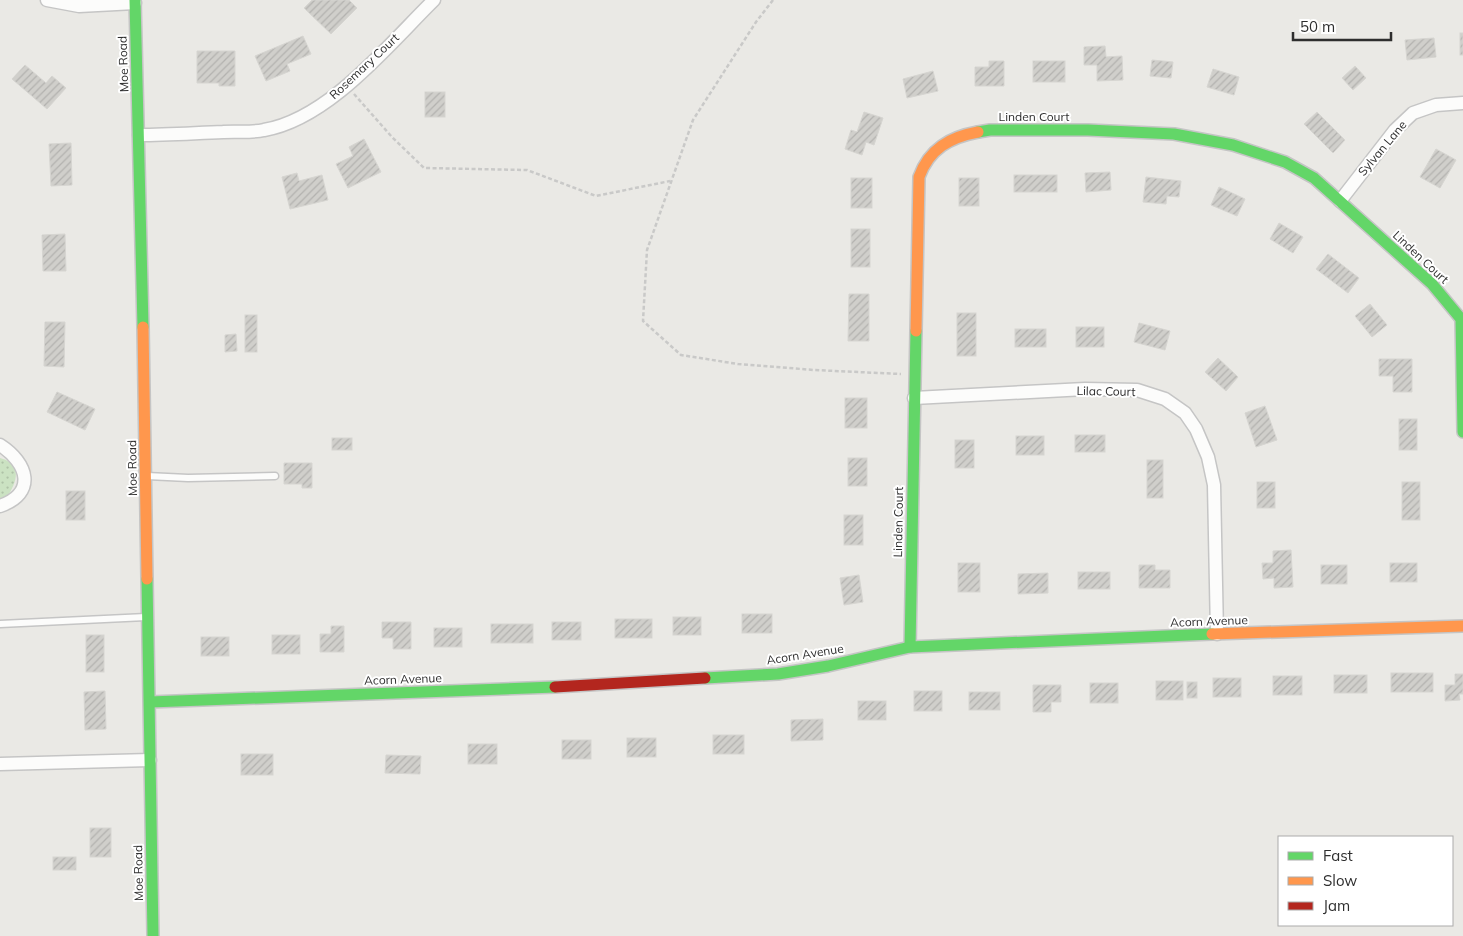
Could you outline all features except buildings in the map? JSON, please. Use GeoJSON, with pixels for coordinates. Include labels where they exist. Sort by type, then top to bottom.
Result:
{"type":"FeatureCollection","features":[{"type":"Feature","properties":{"kind":"street"},"geometry":{"type":"LineString","coordinates":[[47,0],[79,6],[134,2]]}},
{"type":"Feature","properties":{"kind":"street","name":"Rosemary Court"},"geometry":{"type":"LineString","coordinates":[[139,135],[264,130],[305,115],[347,86],[434,0]]}},
{"type":"Feature","properties":{"kind":"street","name":"Moe Road"},"geometry":{"type":"LineString","coordinates":[[134,2],[139,135],[146,476],[153,936]]}},
{"type":"Feature","properties":{"kind":"street","name":"Sylvan Lane"},"geometry":{"type":"LineString","coordinates":[[1340,201],[1394,130],[1413,113],[1436,105],[1463,103]]}},
{"type":"Feature","properties":{"kind":"street","name":"Linden Court"},"geometry":{"type":"LineString","coordinates":[[910,647],[919,177],[923,166],[931,154],[954,138],[990,130],[1088,130],[1174,134],[1233,145],[1286,162],[1314,178],[1432,284],[1462,319],[1463,432]]}},
{"type":"Feature","properties":{"kind":"street","name":"Lilac Court"},"geometry":{"type":"LineString","coordinates":[[914,398],[1084,389],[1136,390],[1165,399],[1185,413],[1196,429],[1208,457],[1214,485],[1217,634]]}},
{"type":"Feature","properties":{"kind":"street"},"geometry":{"type":"LineString","coordinates":[[0,445],[18,460],[24,472],[24,484],[20,495],[13,502],[0,506]]}},
{"type":"Feature","properties":{"kind":"street","name":"Acorn Avenue"},"geometry":{"type":"LineString","coordinates":[[150,702],[558,686],[778,674],[828,666],[910,647],[1463,626]]}},
{"type":"Feature","properties":{"kind":"street"},"geometry":{"type":"LineString","coordinates":[[0,764],[150,760]]}},
{"type":"Feature","properties":{"kind":"lane"},"geometry":{"type":"LineString","coordinates":[[146,476],[188,478],[275,476]]}},
{"type":"Feature","properties":{"kind":"lane"},"geometry":{"type":"LineString","coordinates":[[0,624],[148,617]]}},
{"type":"Feature","properties":{"kind":"path"},"geometry":{"type":"LineString","coordinates":[[773,0],[756,22],[693,120],[647,250],[643,321],[681,355],[738,364],[814,370],[914,374]]}},
{"type":"Feature","properties":{"kind":"path"},"geometry":{"type":"LineString","coordinates":[[347,86],[392,137],[424,168],[527,170],[596,196],[670,181]]}},
{"type":"Feature","properties":{"kind":"green space"},"geometry":{"type":"Polygon","coordinates":[[[0,458],[12,465],[16,474],[7,497],[0,498],[0,458]]]}},
{"type":"Feature","properties":{"kind":"traffic: fast"},"geometry":{"type":"LineString","coordinates":[[135,0],[143,327]]}},
{"type":"Feature","properties":{"kind":"traffic: fast"},"geometry":{"type":"LineString","coordinates":[[978,132],[990,130],[1088,130],[1174,134],[1233,145],[1285,162],[1314,178],[1432,284],[1461,319],[1463,432]]}},
{"type":"Feature","properties":{"kind":"traffic: fast"},"geometry":{"type":"LineString","coordinates":[[910,647],[916,331]]}},
{"type":"Feature","properties":{"kind":"traffic: fast"},"geometry":{"type":"LineString","coordinates":[[147,579],[153,936]]}},
{"type":"Feature","properties":{"kind":"traffic: fast"},"geometry":{"type":"LineString","coordinates":[[705,678],[778,674],[828,666],[910,647],[1212,634]]}},
{"type":"Feature","properties":{"kind":"traffic: fast"},"geometry":{"type":"LineString","coordinates":[[150,702],[555,687]]}},
{"type":"Feature","properties":{"kind":"traffic: slow"},"geometry":{"type":"LineString","coordinates":[[916,331],[919,177],[923,167],[942,146],[958,137],[978,132]]}},
{"type":"Feature","properties":{"kind":"traffic: slow"},"geometry":{"type":"LineString","coordinates":[[143,327],[147,579]]}},
{"type":"Feature","properties":{"kind":"traffic: slow"},"geometry":{"type":"LineString","coordinates":[[1212,634],[1463,626]]}},
{"type":"Feature","properties":{"kind":"traffic: jam"},"geometry":{"type":"LineString","coordinates":[[555,687],[705,678]]}}]}
